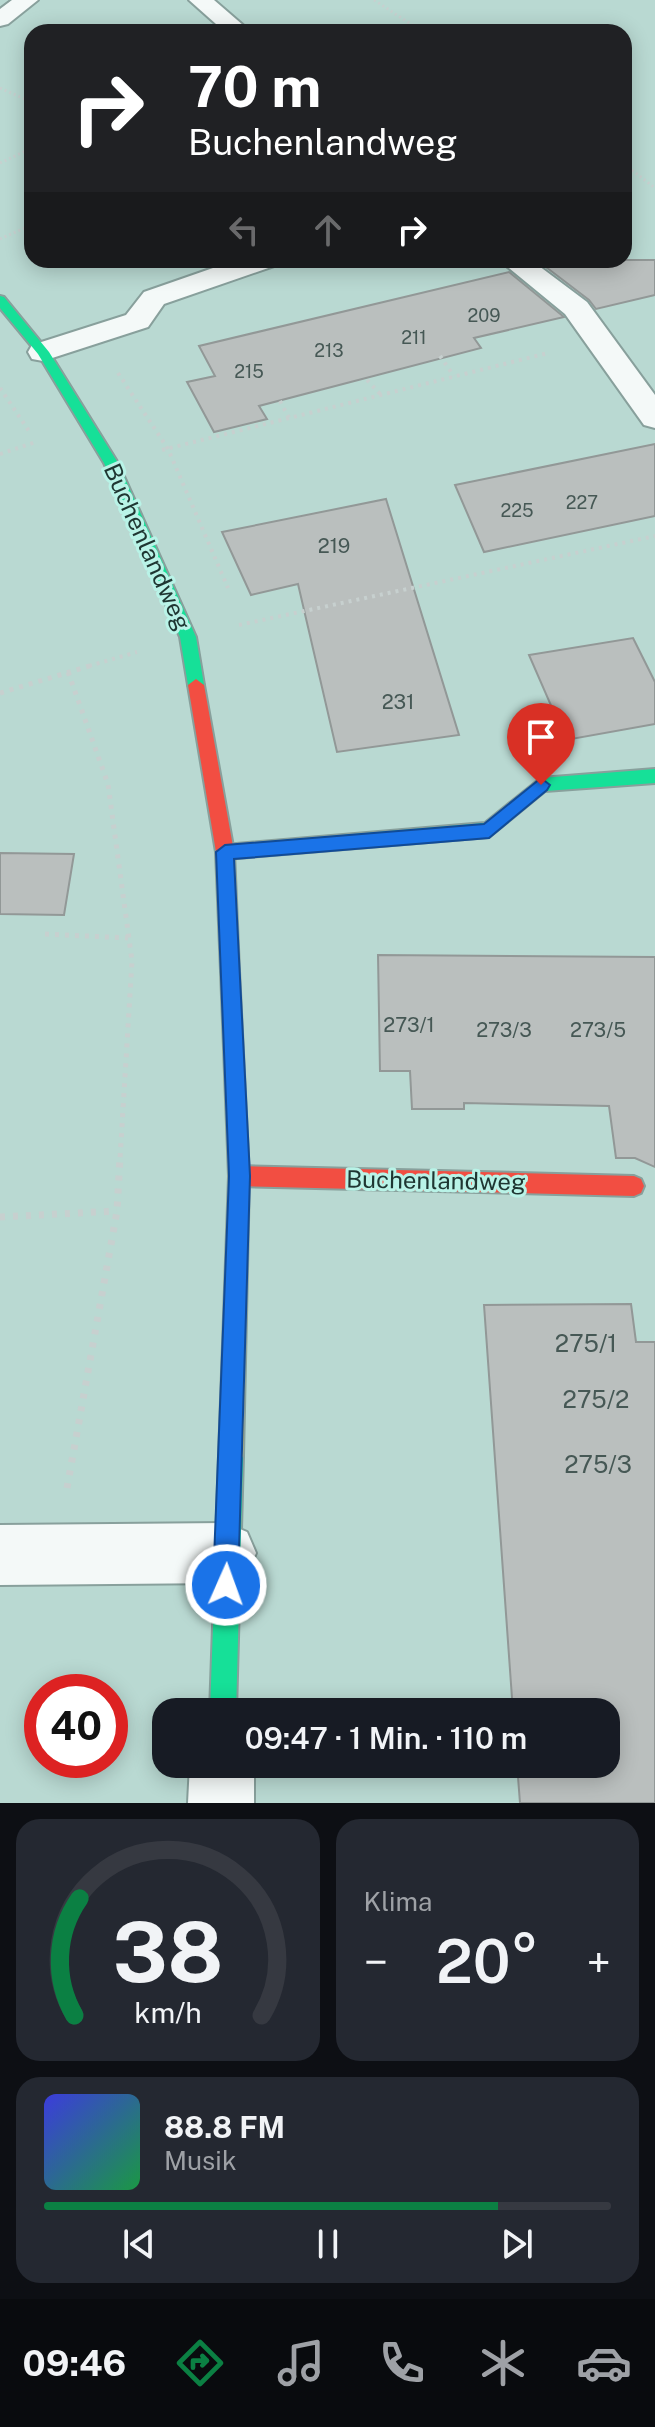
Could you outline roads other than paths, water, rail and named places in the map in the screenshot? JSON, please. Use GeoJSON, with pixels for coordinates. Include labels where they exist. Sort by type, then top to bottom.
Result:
{"type":"FeatureCollection","features":[{"type":"Feature","properties":{"kind":"street"},"geometry":{"type":"LineString","coordinates":[[0,19],[27,0]]}},
{"type":"Feature","properties":{"kind":"street"},"geometry":{"type":"LineString","coordinates":[[200,0],[229,24]]}},
{"type":"Feature","properties":{"kind":"street"},"geometry":{"type":"LineString","coordinates":[[43,352],[137,321],[154,298],[241,268]]}},
{"type":"Feature","properties":{"kind":"street"},"geometry":{"type":"LineString","coordinates":[[524,268],[576,308],[655,418]]}},
{"type":"Feature","properties":{"kind":"street","name":"Buchenlandweg"},"geometry":{"type":"LineString","coordinates":[[0,300],[43,352],[111,463],[188,637],[225,852],[239,1176],[223,1698]]}},
{"type":"Feature","properties":{"kind":"street"},"geometry":{"type":"LineString","coordinates":[[225,852],[489,830],[541,785],[655,776]]}},
{"type":"Feature","properties":{"kind":"street","name":"Buchenlandweg"},"geometry":{"type":"LineString","coordinates":[[239,1176],[634,1186]]}},
{"type":"Feature","properties":{"kind":"street"},"geometry":{"type":"LineString","coordinates":[[0,1555],[226,1553]]}},
{"type":"Feature","properties":{"kind":"street"},"geometry":{"type":"LineString","coordinates":[[221,1803],[222,1778]]}}]}
